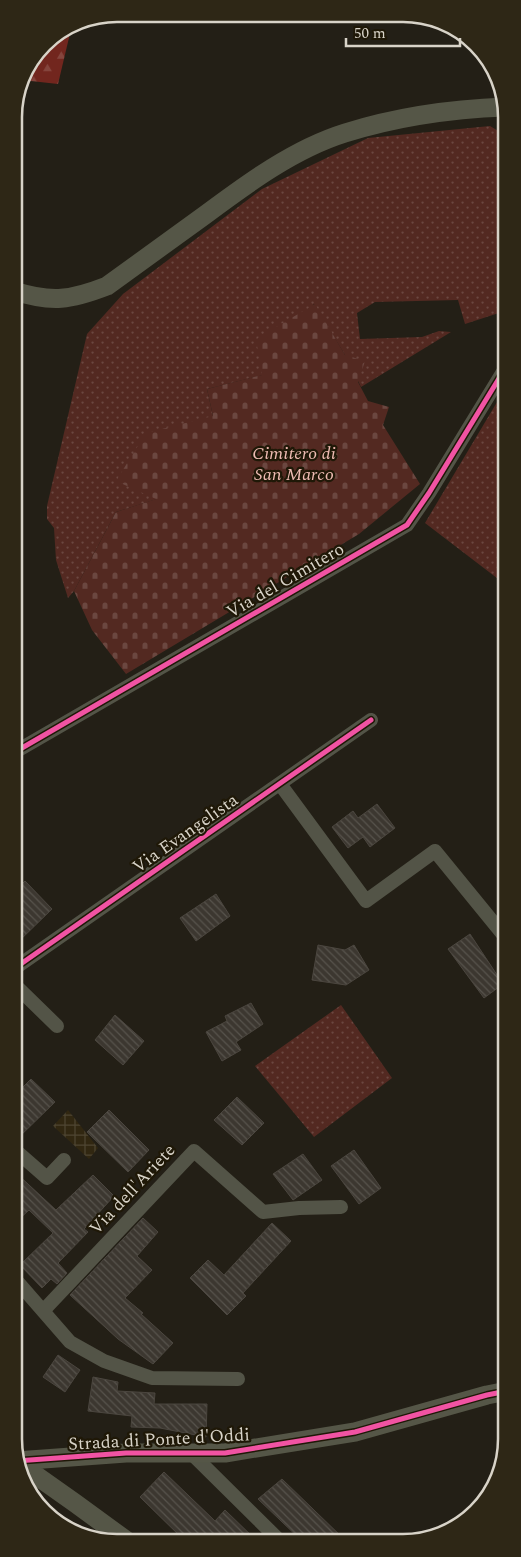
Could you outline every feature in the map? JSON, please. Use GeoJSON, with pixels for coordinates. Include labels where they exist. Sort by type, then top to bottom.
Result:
{"type":"FeatureCollection","features":[{"type":"Feature","properties":{"kind":"street"},"geometry":{"type":"LineString","coordinates":[[475,108],[497,98]]}},
{"type":"Feature","properties":{"kind":"street"},"geometry":{"type":"LineString","coordinates":[[23,294],[58,300],[84,295],[107,286],[245,186],[304,150],[344,133],[401,118],[475,108],[498,107]]}},
{"type":"Feature","properties":{"kind":"street","name":"Via del Cimitero"},"geometry":{"type":"LineString","coordinates":[[23,748],[407,525],[429,493],[498,380]]}},
{"type":"Feature","properties":{"kind":"street","name":"Via Evangelista"},"geometry":{"type":"LineString","coordinates":[[22,963],[371,720]]}},
{"type":"Feature","properties":{"kind":"street"},"geometry":{"type":"LineString","coordinates":[[280,784],[366,901],[435,851],[498,928]]}},
{"type":"Feature","properties":{"kind":"street"},"geometry":{"type":"LineString","coordinates":[[22,992],[57,1026]]}},
{"type":"Feature","properties":{"kind":"street","name":"Via dell'Ariete"},"geometry":{"type":"LineString","coordinates":[[43,1311],[194,1151],[263,1212],[299,1208],[341,1207]]}},
{"type":"Feature","properties":{"kind":"street"},"geometry":{"type":"LineString","coordinates":[[22,1156],[47,1178],[64,1160]]}},
{"type":"Feature","properties":{"kind":"street"},"geometry":{"type":"LineString","coordinates":[[22,1287],[70,1342],[104,1361],[152,1378],[238,1379]]}},
{"type":"Feature","properties":{"kind":"street","name":"Strada di Ponte d'Oddi"},"geometry":{"type":"LineString","coordinates":[[25,1460],[126,1453],[225,1453],[356,1432],[498,1393]]}},
{"type":"Feature","properties":{"kind":"street"},"geometry":{"type":"LineString","coordinates":[[191,1453],[273,1534]]}},
{"type":"Feature","properties":{"kind":"street"},"geometry":{"type":"LineString","coordinates":[[27,1468],[118,1534]]}},
{"type":"Feature","properties":{"kind":"shaded area"},"geometry":{"type":"Polygon","coordinates":[[[68,1110],[98,1148],[89,1159],[53,1126],[68,1110]]]}},
{"type":"Feature","properties":{"kind":"green space"},"geometry":{"type":"Polygon","coordinates":[[[70,35],[58,84],[30,81],[50,50],[70,35]]]}},
{"type":"Feature","properties":{"kind":"green space"},"geometry":{"type":"Polygon","coordinates":[[[490,126],[498,131],[498,313],[465,324],[458,300],[375,302],[357,313],[360,339],[422,337],[439,331],[451,332],[361,387],[345,355],[314,304],[263,375],[207,389],[213,416],[157,499],[116,512],[74,591],[68,598],[56,560],[54,528],[47,519],[47,506],[87,334],[123,294],[262,189],[368,138],[490,126]]]}},
{"type":"Feature","properties":{"kind":"green space","name":"Cimitero di San Marco"},"geometry":{"type":"Polygon","coordinates":[[[315,304],[345,355],[365,361],[358,382],[368,401],[389,407],[383,425],[420,484],[359,534],[126,674],[92,630],[74,591],[116,512],[156,499],[116,481],[146,433],[213,416],[207,389],[262,375],[256,339],[315,304]]]}},
{"type":"Feature","properties":{"kind":"green space"},"geometry":{"type":"Polygon","coordinates":[[[498,400],[498,579],[425,523],[498,400]]]}},
{"type":"Feature","properties":{"kind":"green space"},"geometry":{"type":"Polygon","coordinates":[[[341,1005],[392,1078],[314,1137],[255,1066],[341,1005]]]}},
{"type":"Feature","properties":{"kind":"building"},"geometry":{"type":"Polygon","coordinates":[[[377,804],[395,828],[370,847],[363,837],[348,848],[332,827],[353,811],[358,818],[377,804]]]}},
{"type":"Feature","properties":{"kind":"building"},"geometry":{"type":"Polygon","coordinates":[[[25,881],[52,909],[22,938],[22,884],[25,881]]]}},
{"type":"Feature","properties":{"kind":"building"},"geometry":{"type":"Polygon","coordinates":[[[216,894],[230,916],[196,941],[180,918],[216,894]]]}},
{"type":"Feature","properties":{"kind":"building"},"geometry":{"type":"Polygon","coordinates":[[[470,934],[498,976],[498,988],[484,998],[448,949],[470,934]]]}},
{"type":"Feature","properties":{"kind":"building"},"geometry":{"type":"Polygon","coordinates":[[[318,945],[345,950],[354,945],[369,970],[346,985],[312,980],[318,945]]]}},
{"type":"Feature","properties":{"kind":"building"},"geometry":{"type":"Polygon","coordinates":[[[251,1003],[263,1024],[236,1042],[241,1050],[222,1061],[206,1032],[227,1021],[225,1016],[251,1003]]]}},
{"type":"Feature","properties":{"kind":"building"},"geometry":{"type":"Polygon","coordinates":[[[115,1015],[144,1041],[123,1065],[95,1040],[115,1015]]]}},
{"type":"Feature","properties":{"kind":"building"},"geometry":{"type":"Polygon","coordinates":[[[31,1079],[55,1102],[22,1134],[22,1088],[31,1079]]]}},
{"type":"Feature","properties":{"kind":"building"},"geometry":{"type":"Polygon","coordinates":[[[237,1097],[264,1123],[242,1145],[214,1120],[237,1097]]]}},
{"type":"Feature","properties":{"kind":"building"},"geometry":{"type":"Polygon","coordinates":[[[109,1110],[149,1150],[128,1172],[87,1132],[109,1110]]]}},
{"type":"Feature","properties":{"kind":"building"},"geometry":{"type":"Polygon","coordinates":[[[354,1150],[381,1188],[359,1204],[331,1166],[354,1150]]]}},
{"type":"Feature","properties":{"kind":"building"},"geometry":{"type":"Polygon","coordinates":[[[303,1154],[322,1180],[293,1200],[273,1174],[303,1154]]]}},
{"type":"Feature","properties":{"kind":"building"},"geometry":{"type":"Polygon","coordinates":[[[93,1175],[114,1196],[84,1229],[88,1232],[58,1263],[67,1273],[57,1284],[51,1279],[42,1288],[22,1267],[22,1263],[53,1233],[29,1210],[22,1216],[22,1179],[56,1210],[93,1175]]]}},
{"type":"Feature","properties":{"kind":"building"},"geometry":{"type":"Polygon","coordinates":[[[143,1218],[158,1232],[137,1256],[152,1270],[125,1298],[173,1343],[153,1364],[118,1339],[70,1295],[143,1218]]]}},
{"type":"Feature","properties":{"kind":"building"},"geometry":{"type":"Polygon","coordinates":[[[272,1223],[291,1241],[243,1293],[246,1296],[227,1315],[190,1278],[208,1260],[224,1275],[272,1223]]]}},
{"type":"Feature","properties":{"kind":"building"},"geometry":{"type":"Polygon","coordinates":[[[58,1355],[80,1370],[65,1392],[43,1377],[58,1355]]]}},
{"type":"Feature","properties":{"kind":"building"},"geometry":{"type":"Polygon","coordinates":[[[93,1377],[118,1382],[117,1391],[155,1393],[154,1404],[207,1404],[206,1437],[160,1428],[131,1427],[132,1416],[88,1411],[93,1377]]]}},
{"type":"Feature","properties":{"kind":"building"},"geometry":{"type":"Polygon","coordinates":[[[164,1472],[215,1521],[225,1510],[250,1534],[178,1534],[140,1497],[164,1472]]]}},
{"type":"Feature","properties":{"kind":"building"},"geometry":{"type":"Polygon","coordinates":[[[282,1479],[339,1534],[295,1534],[258,1499],[282,1479]]]}},
{"type":"Feature","properties":{"kind":"cycle path"},"geometry":{"type":"LineString","coordinates":[[23,748],[407,525],[429,493],[498,380]]}},
{"type":"Feature","properties":{"kind":"cycle path"},"geometry":{"type":"LineString","coordinates":[[22,963],[371,720]]}},
{"type":"Feature","properties":{"kind":"cycle path"},"geometry":{"type":"LineString","coordinates":[[25,1460],[126,1453],[225,1453],[355,1432],[498,1393]]}}]}
